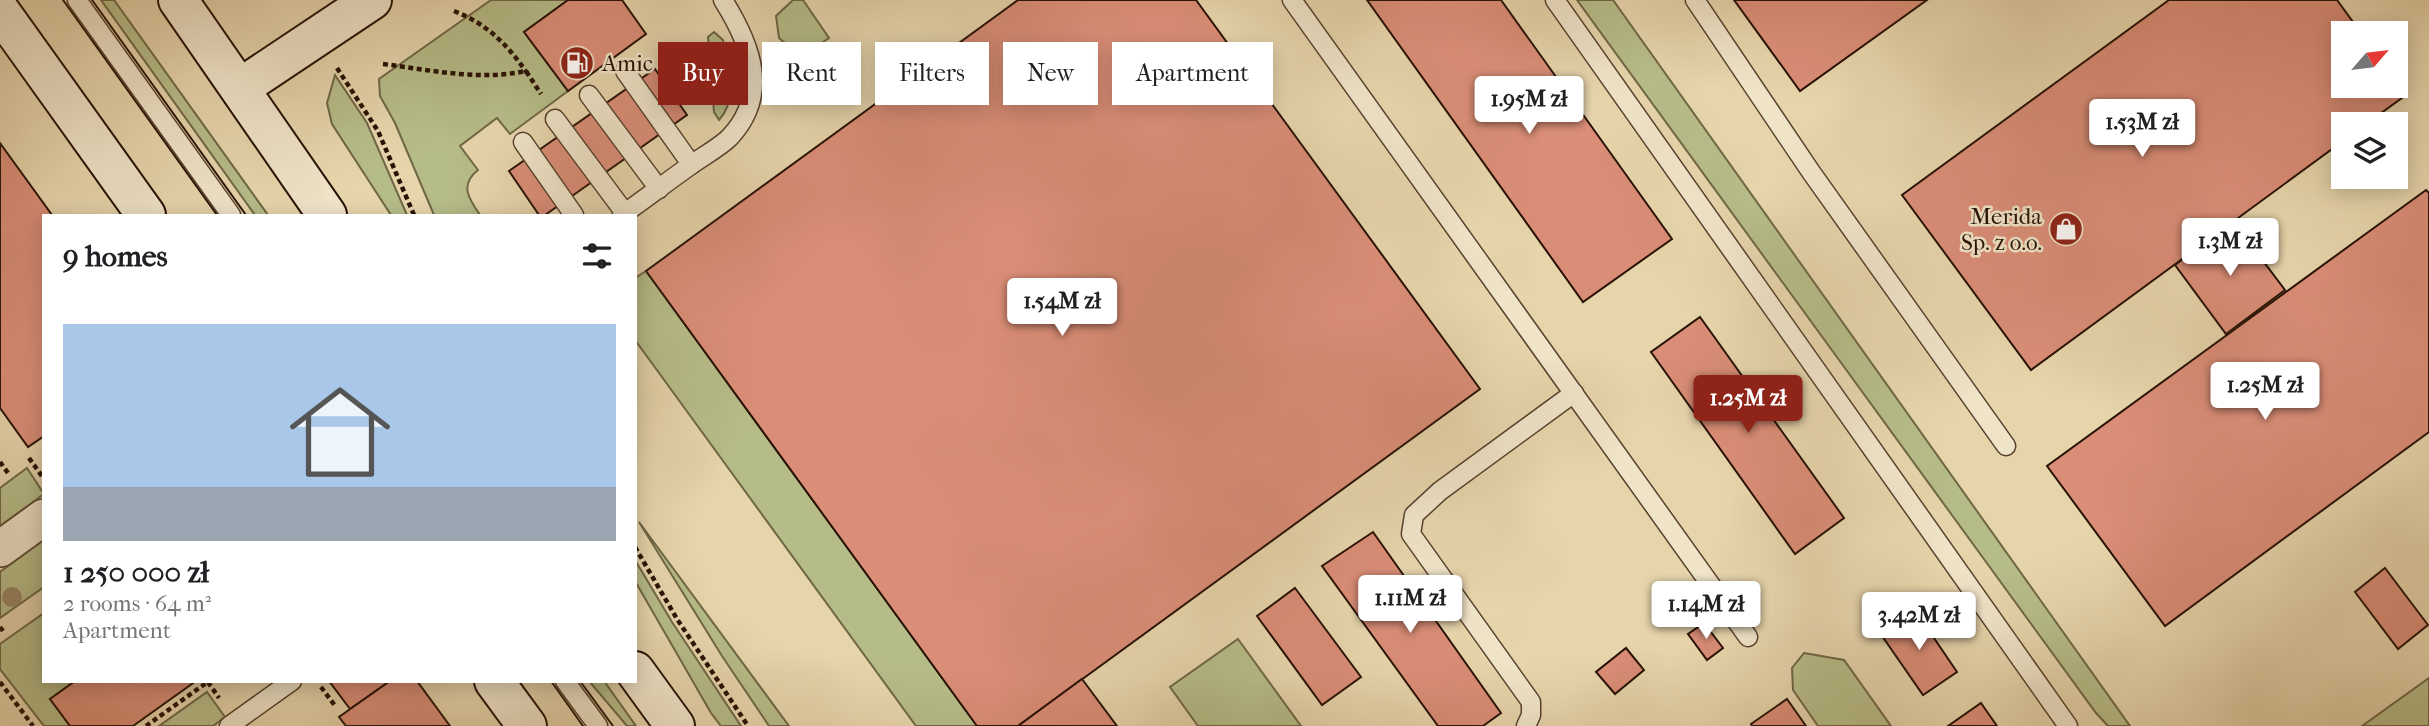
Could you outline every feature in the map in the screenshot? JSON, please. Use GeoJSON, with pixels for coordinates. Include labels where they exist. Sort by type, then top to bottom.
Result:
{"type":"FeatureCollection","features":[{"type":"Feature","properties":{"kind":"main road"},"geometry":{"type":"LineString","coordinates":[[178,0],[326,214]]}},
{"type":"Feature","properties":{"kind":"main road"},"geometry":{"type":"LineString","coordinates":[[240,88],[372,0]]}},
{"type":"Feature","properties":{"kind":"main road"},"geometry":{"type":"LineString","coordinates":[[0,10],[145,214]]}},
{"type":"Feature","properties":{"kind":"main road"},"geometry":{"type":"LineString","coordinates":[[637,674],[675,726]]}},
{"type":"Feature","properties":{"kind":"main road"},"geometry":{"type":"LineString","coordinates":[[495,683],[527,726]]}},
{"type":"Feature","properties":{"kind":"street"},"geometry":{"type":"LineString","coordinates":[[0,549],[42,518]]}},
{"type":"Feature","properties":{"kind":"lane"},"geometry":{"type":"LineString","coordinates":[[77,0],[230,214]]}},
{"type":"Feature","properties":{"kind":"lane"},"geometry":{"type":"LineString","coordinates":[[555,119],[623,214],[729,138],[743,119],[752,96],[754,76],[745,36],[723,0]]}},
{"type":"Feature","properties":{"kind":"lane"},"geometry":{"type":"LineString","coordinates":[[1292,0],[1748,637]]}},
{"type":"Feature","properties":{"kind":"lane"},"geometry":{"type":"LineString","coordinates":[[1555,0],[2068,726]]}},
{"type":"Feature","properties":{"kind":"lane"},"geometry":{"type":"LineString","coordinates":[[1695,0],[1811,172],[2006,446]]}},
{"type":"Feature","properties":{"kind":"lane"},"geometry":{"type":"LineString","coordinates":[[625,71],[691,164]]}},
{"type":"Feature","properties":{"kind":"lane"},"geometry":{"type":"LineString","coordinates":[[589,95],[659,188]]}},
{"type":"Feature","properties":{"kind":"lane"},"geometry":{"type":"LineString","coordinates":[[523,142],[573,214]]}},
{"type":"Feature","properties":{"kind":"lane"},"geometry":{"type":"LineString","coordinates":[[1526,726],[1531,715],[1531,702],[1411,534],[1414,515],[1440,491],[1574,393]]}},
{"type":"Feature","properties":{"kind":"lane"},"geometry":{"type":"LineString","coordinates":[[229,726],[289,683]]}},
{"type":"Feature","properties":{"kind":"lane"},"geometry":{"type":"LineString","coordinates":[[566,683],[598,726]]}},
{"type":"Feature","properties":{"kind":"path"},"geometry":{"type":"LineString","coordinates":[[454,11],[472,18],[498,37],[542,95]]}},
{"type":"Feature","properties":{"kind":"path"},"geometry":{"type":"LineString","coordinates":[[315,37],[367,109],[414,214]]}},
{"type":"Feature","properties":{"kind":"path"},"geometry":{"type":"LineString","coordinates":[[383,64],[452,75],[506,75],[526,71]]}},
{"type":"Feature","properties":{"kind":"path"},"geometry":{"type":"LineString","coordinates":[[29,458],[42,476]]}},
{"type":"Feature","properties":{"kind":"path"},"geometry":{"type":"LineString","coordinates":[[0,462],[8,473]]}},
{"type":"Feature","properties":{"kind":"path"},"geometry":{"type":"LineString","coordinates":[[637,550],[705,663],[748,726]]}},
{"type":"Feature","properties":{"kind":"path"},"geometry":{"type":"LineString","coordinates":[[0,682],[33,726]]}},
{"type":"Feature","properties":{"kind":"path"},"geometry":{"type":"LineString","coordinates":[[146,726],[206,683]]}},
{"type":"Feature","properties":{"kind":"path"},"geometry":{"type":"LineString","coordinates":[[318,683],[335,707]]}},
{"type":"Feature","properties":{"kind":"green space"},"geometry":{"type":"Polygon","coordinates":[[[101,0],[114,0],[267,214],[254,214],[101,0]]]}},
{"type":"Feature","properties":{"kind":"green space"},"geometry":{"type":"Polygon","coordinates":[[[491,0],[568,0],[524,32],[568,91],[510,134],[497,118],[460,146],[478,170],[467,187],[479,214],[434,214],[395,123],[380,96],[379,79],[491,0]]]}},
{"type":"Feature","properties":{"kind":"green space"},"geometry":{"type":"Polygon","coordinates":[[[793,0],[803,0],[829,38],[823,42],[784,42],[779,38],[776,16],[793,0]]]}},
{"type":"Feature","properties":{"kind":"green space"},"geometry":{"type":"Polygon","coordinates":[[[1577,0],[1613,0],[2130,726],[2108,726],[2096,713],[1577,0]]]}},
{"type":"Feature","properties":{"kind":"green space"},"geometry":{"type":"Polygon","coordinates":[[[714,32],[723,42],[708,42],[708,37],[714,32]]]}},
{"type":"Feature","properties":{"kind":"green space"},"geometry":{"type":"Polygon","coordinates":[[[335,75],[367,123],[407,214],[390,214],[332,124],[327,103],[335,75]]]}},
{"type":"Feature","properties":{"kind":"green space"},"geometry":{"type":"Polygon","coordinates":[[[713,105],[728,105],[719,120],[713,105]]]}},
{"type":"Feature","properties":{"kind":"green space"},"geometry":{"type":"Polygon","coordinates":[[[646,271],[977,726],[916,726],[637,343],[637,277],[646,271]]]}},
{"type":"Feature","properties":{"kind":"green space"},"geometry":{"type":"Polygon","coordinates":[[[27,468],[42,491],[42,495],[0,526],[0,488],[27,468]]]}},
{"type":"Feature","properties":{"kind":"green space"},"geometry":{"type":"Polygon","coordinates":[[[639,522],[789,726],[769,726],[639,522]]]}},
{"type":"Feature","properties":{"kind":"green space"},"geometry":{"type":"Polygon","coordinates":[[[42,541],[42,588],[0,618],[0,572],[42,541]]]}},
{"type":"Feature","properties":{"kind":"green space"},"geometry":{"type":"Polygon","coordinates":[[[637,563],[672,622],[741,726],[721,726],[637,584],[637,563]]]}},
{"type":"Feature","properties":{"kind":"green space"},"geometry":{"type":"Polygon","coordinates":[[[42,614],[42,683],[72,683],[50,699],[70,726],[44,726],[0,669],[0,644],[42,614]]]}},
{"type":"Feature","properties":{"kind":"green space"},"geometry":{"type":"Polygon","coordinates":[[[1238,639],[1301,726],[1198,726],[1170,687],[1238,639]]]}},
{"type":"Feature","properties":{"kind":"green space"},"geometry":{"type":"Polygon","coordinates":[[[1804,653],[1844,660],[1891,726],[1818,726],[1793,690],[1792,668],[1804,653]]]}},
{"type":"Feature","properties":{"kind":"green space"},"geometry":{"type":"Polygon","coordinates":[[[2429,678],[2429,726],[2362,726],[2429,678]]]}},
{"type":"Feature","properties":{"kind":"green space"},"geometry":{"type":"Polygon","coordinates":[[[591,683],[605,683],[636,726],[627,726],[591,683]]]}},
{"type":"Feature","properties":{"kind":"green space"},"geometry":{"type":"Polygon","coordinates":[[[207,692],[225,717],[213,726],[159,726],[207,692]]]}},
{"type":"Feature","properties":{"kind":"building","name":"Amic"},"geometry":{"type":"Polygon","coordinates":[[[568,0],[622,0],[646,34],[568,91],[524,32],[568,0]]]}},
{"type":"Feature","properties":{"kind":"building"},"geometry":{"type":"Polygon","coordinates":[[[1018,0],[1196,0],[1227,42],[1112,42],[1112,105],[1273,105],[1480,389],[1018,726],[977,726],[646,271],[875,104],[989,105],[989,42],[960,42],[1018,0]]]}},
{"type":"Feature","properties":{"kind":"building"},"geometry":{"type":"Polygon","coordinates":[[[1367,0],[1501,0],[1672,239],[1583,302],[1367,0]]]}},
{"type":"Feature","properties":{"kind":"building"},"geometry":{"type":"Polygon","coordinates":[[[1734,0],[1927,0],[1800,91],[1734,0]]]}},
{"type":"Feature","properties":{"kind":"building"},"geometry":{"type":"Polygon","coordinates":[[[2169,0],[2337,0],[2352,21],[2331,21],[2331,98],[2402,98],[2383,112],[2331,112],[2331,150],[2031,370],[1902,195],[2169,0]]]}},
{"type":"Feature","properties":{"kind":"building"},"geometry":{"type":"Polygon","coordinates":[[[655,69],[658,73],[658,105],[680,105],[687,115],[546,214],[538,214],[509,171],[655,69]]]}},
{"type":"Feature","properties":{"kind":"building"},"geometry":{"type":"Polygon","coordinates":[[[0,143],[51,214],[42,214],[42,437],[28,447],[0,408],[0,143]]]}},
{"type":"Feature","properties":{"kind":"building"},"geometry":{"type":"Polygon","coordinates":[[[2426,190],[2429,193],[2429,432],[2165,626],[2047,466],[2426,190]]]}},
{"type":"Feature","properties":{"kind":"building"},"geometry":{"type":"Polygon","coordinates":[[[2233,221],[2285,290],[2226,334],[2175,265],[2233,221]]]}},
{"type":"Feature","properties":{"kind":"building"},"geometry":{"type":"Polygon","coordinates":[[[1700,317],[1844,518],[1795,554],[1651,352],[1700,317]]]}},
{"type":"Feature","properties":{"kind":"building"},"geometry":{"type":"Polygon","coordinates":[[[1373,532],[1501,713],[1483,726],[1438,726],[1322,566],[1373,532]]]}},
{"type":"Feature","properties":{"kind":"building"},"geometry":{"type":"Polygon","coordinates":[[[2385,568],[2428,625],[2398,649],[2355,592],[2385,568]]]}},
{"type":"Feature","properties":{"kind":"building"},"geometry":{"type":"Polygon","coordinates":[[[1295,588],[1361,677],[1322,705],[1257,616],[1295,588]]]}},
{"type":"Feature","properties":{"kind":"building"},"geometry":{"type":"Polygon","coordinates":[[[1915,610],[1957,672],[1923,695],[1880,633],[1915,610]]]}},
{"type":"Feature","properties":{"kind":"building"},"geometry":{"type":"Polygon","coordinates":[[[1704,623],[1723,648],[1707,660],[1688,634],[1704,623]]]}},
{"type":"Feature","properties":{"kind":"building"},"geometry":{"type":"Polygon","coordinates":[[[1626,648],[1644,670],[1615,694],[1596,672],[1626,648]]]}},
{"type":"Feature","properties":{"kind":"building"},"geometry":{"type":"Polygon","coordinates":[[[1082,679],[1117,726],[1018,726],[1082,679]]]}},
{"type":"Feature","properties":{"kind":"building"},"geometry":{"type":"Polygon","coordinates":[[[72,683],[193,683],[133,726],[70,726],[50,699],[72,683]]]}},
{"type":"Feature","properties":{"kind":"building"},"geometry":{"type":"Polygon","coordinates":[[[330,683],[387,683],[350,709],[330,683]]]}},
{"type":"Feature","properties":{"kind":"building"},"geometry":{"type":"Polygon","coordinates":[[[387,683],[418,683],[450,726],[346,726],[339,717],[387,683]]]}},
{"type":"Feature","properties":{"kind":"building"},"geometry":{"type":"Polygon","coordinates":[[[1787,699],[1806,726],[1752,726],[1751,724],[1787,699]]]}},
{"type":"Feature","properties":{"kind":"building"},"geometry":{"type":"Polygon","coordinates":[[[1981,703],[1997,726],[1948,726],[1981,703]]]}},
{"type":"Feature","properties":{"kind":"tram line"},"geometry":{"type":"LineString","coordinates":[[63,0],[216,214]]}},
{"type":"Feature","properties":{"kind":"tram line"},"geometry":{"type":"LineString","coordinates":[[92,0],[245,214]]}},
{"type":"Feature","properties":{"kind":"tram line"},"geometry":{"type":"LineString","coordinates":[[552,683],[583,726]]}},
{"type":"Feature","properties":{"kind":"tram line"},"geometry":{"type":"LineString","coordinates":[[581,683],[613,726]]}},
{"type":"Feature","properties":{"kind":"place","name":"Amic"},"geometry":{"type":"Point","coordinates":[577,63]}},
{"type":"Feature","properties":{"kind":"place","name":"Merida Sp. z o.o."},"geometry":{"type":"Point","coordinates":[2066,229]}}]}
